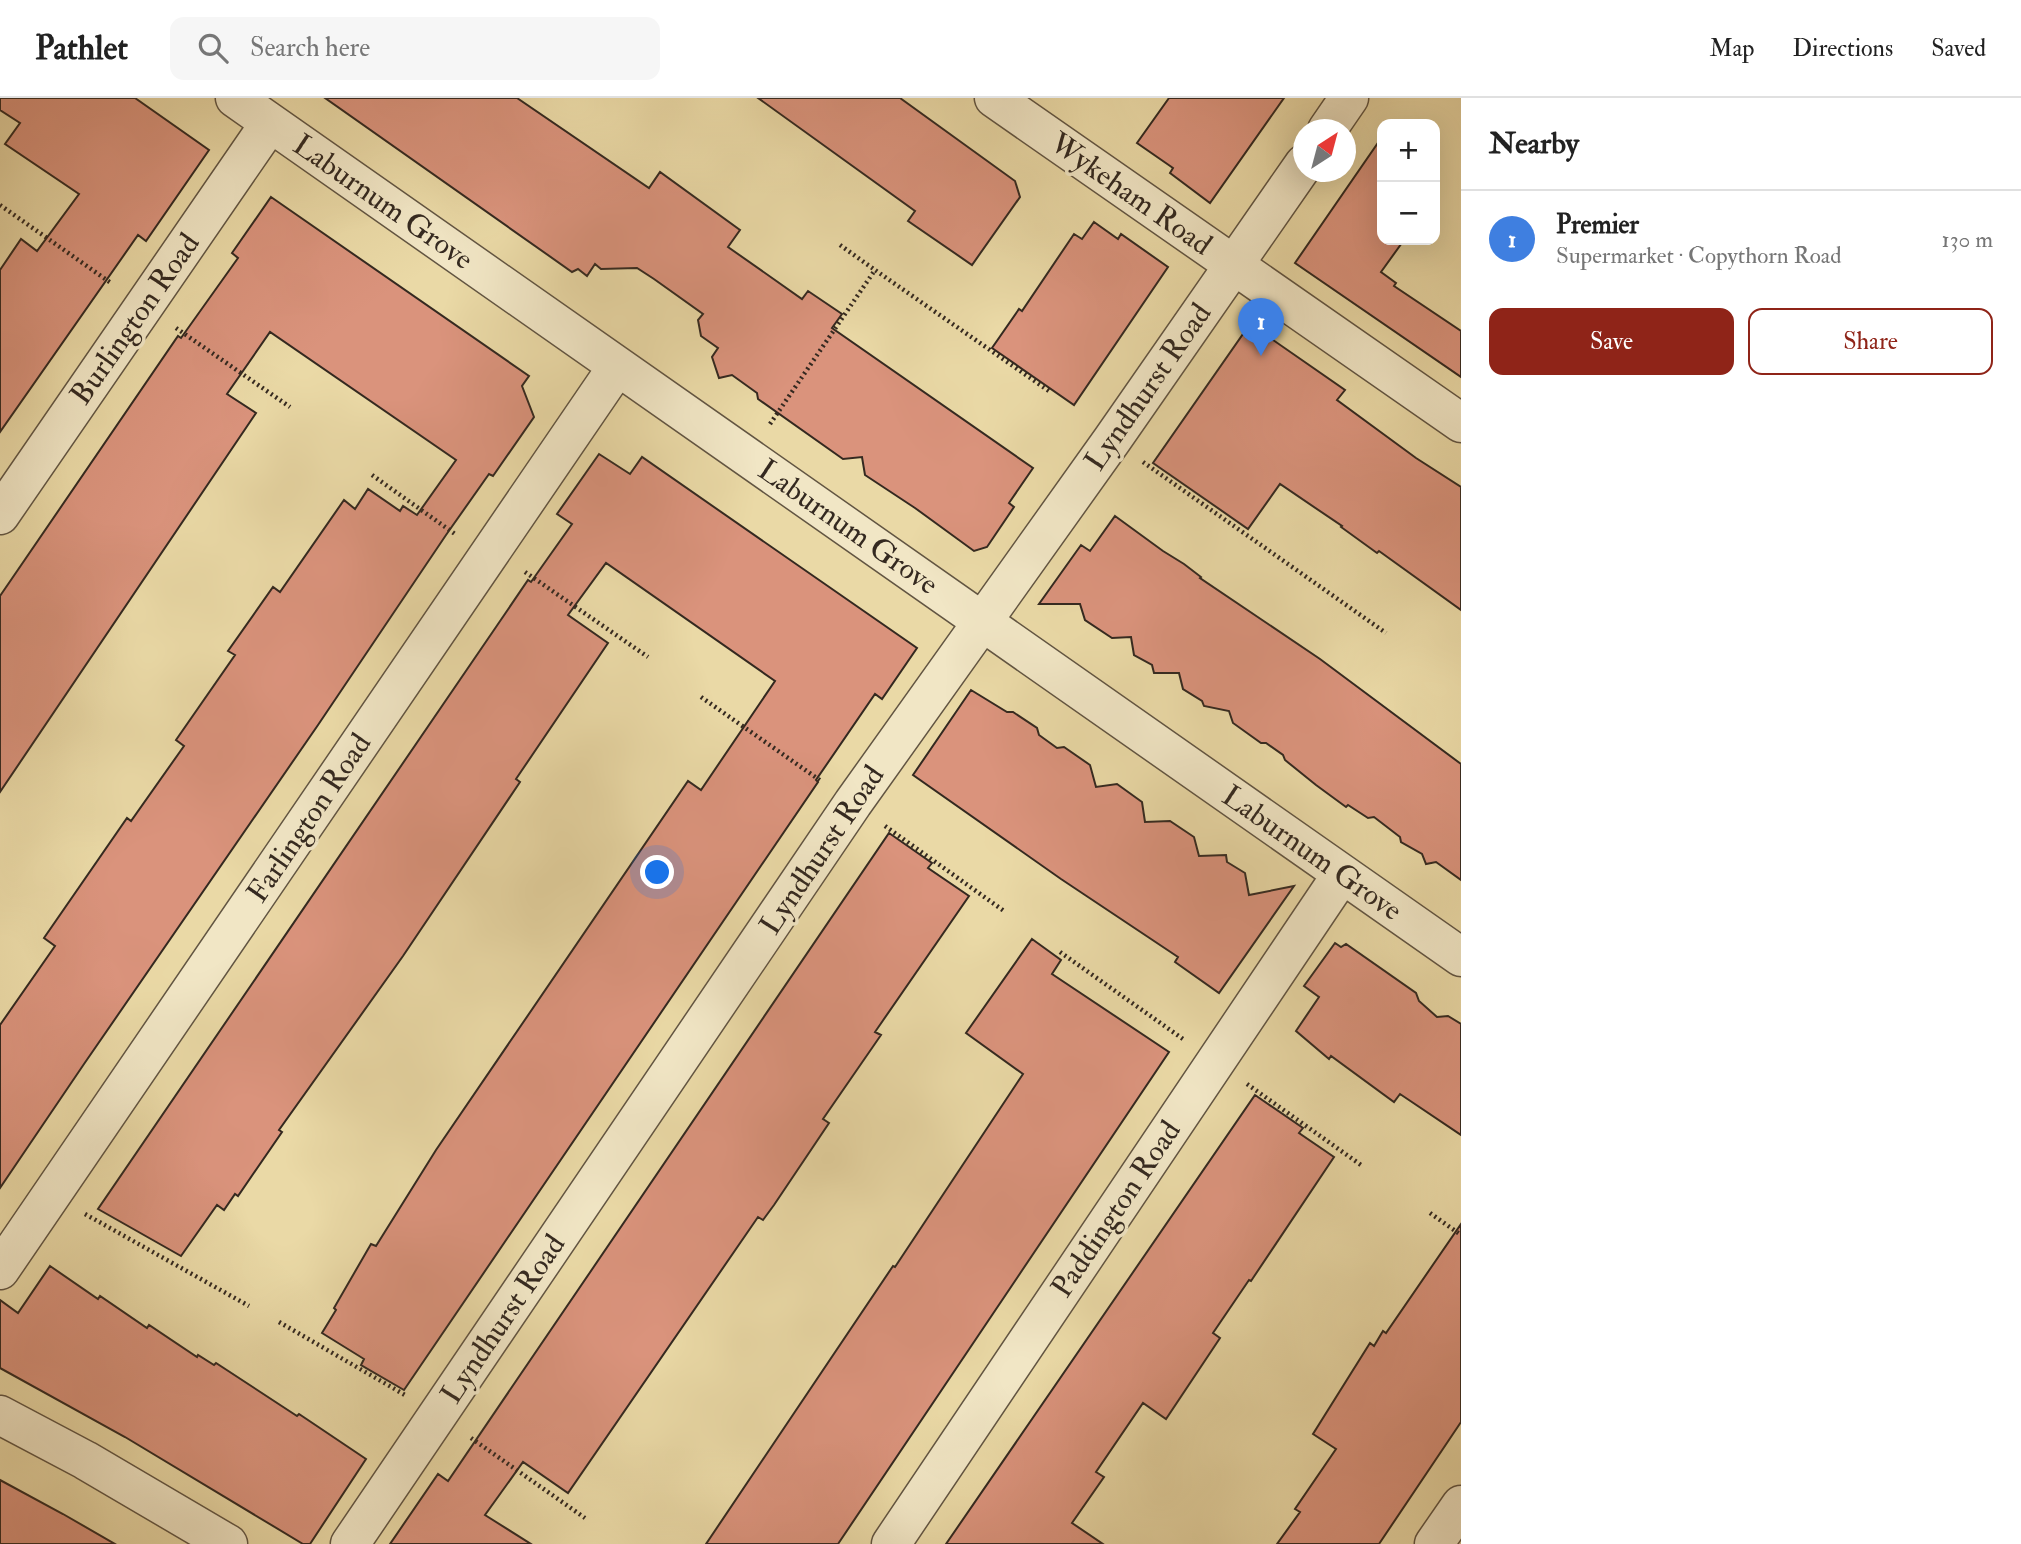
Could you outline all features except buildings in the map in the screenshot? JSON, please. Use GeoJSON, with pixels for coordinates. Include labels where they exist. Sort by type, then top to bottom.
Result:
{"type":"FeatureCollection","features":[{"type":"Feature","properties":{"kind":"street","name":"Laburnum Grove"},"geometry":{"type":"LineString","coordinates":[[235,98],[1461,957]]}},
{"type":"Feature","properties":{"kind":"street","name":"Wykeham Road"},"geometry":{"type":"LineString","coordinates":[[994,98],[1461,424]]}},
{"type":"Feature","properties":{"kind":"street"},"geometry":{"type":"LineString","coordinates":[[1335,119],[1349,98]]}},
{"type":"Feature","properties":{"kind":"street","name":"Burlington Road"},"geometry":{"type":"LineString","coordinates":[[0,515],[270,123]]}},
{"type":"Feature","properties":{"kind":"street","name":"Lyndhurst Road"},"geometry":{"type":"LineString","coordinates":[[350,1544],[853,803],[1112,440],[1293,180]]}},
{"type":"Feature","properties":{"kind":"street","name":"Farlington Road"},"geometry":{"type":"LineString","coordinates":[[0,1270],[617,366]]}},
{"type":"Feature","properties":{"kind":"street","name":"Paddington Road"},"geometry":{"type":"LineString","coordinates":[[891,1544],[1342,874]]}},
{"type":"Feature","properties":{"kind":"street"},"geometry":{"type":"LineString","coordinates":[[0,1415],[85,1460],[228,1544]]}},
{"type":"Feature","properties":{"kind":"street"},"geometry":{"type":"LineString","coordinates":[[1434,1544],[1461,1505]]}},
{"type":"Feature","properties":{"kind":"path"},"geometry":{"type":"LineString","coordinates":[[840,245],[1049,391]]}},
{"type":"Feature","properties":{"kind":"path"},"geometry":{"type":"LineString","coordinates":[[748,457],[875,270]]}},
{"type":"Feature","properties":{"kind":"path"},"geometry":{"type":"LineString","coordinates":[[1112,440],[1386,633]]}},
{"type":"Feature","properties":{"kind":"path"},"geometry":{"type":"LineString","coordinates":[[372,475],[648,657]]}},
{"type":"Feature","properties":{"kind":"path"},"geometry":{"type":"LineString","coordinates":[[701,697],[1004,911]]}},
{"type":"Feature","properties":{"kind":"path"},"geometry":{"type":"LineString","coordinates":[[1060,952],[1361,1165]]}},
{"type":"Feature","properties":{"kind":"path"},"geometry":{"type":"LineString","coordinates":[[51,1195],[250,1306]]}},
{"type":"Feature","properties":{"kind":"path"},"geometry":{"type":"LineString","coordinates":[[1430,1213],[1461,1235]]}},
{"type":"Feature","properties":{"kind":"path"},"geometry":{"type":"LineString","coordinates":[[279,1322],[438,1415],[585,1518]]}},
{"type":"Feature","properties":{"kind":"place","name":"Premier"},"geometry":{"type":"Point","coordinates":[1261,356]}}]}
